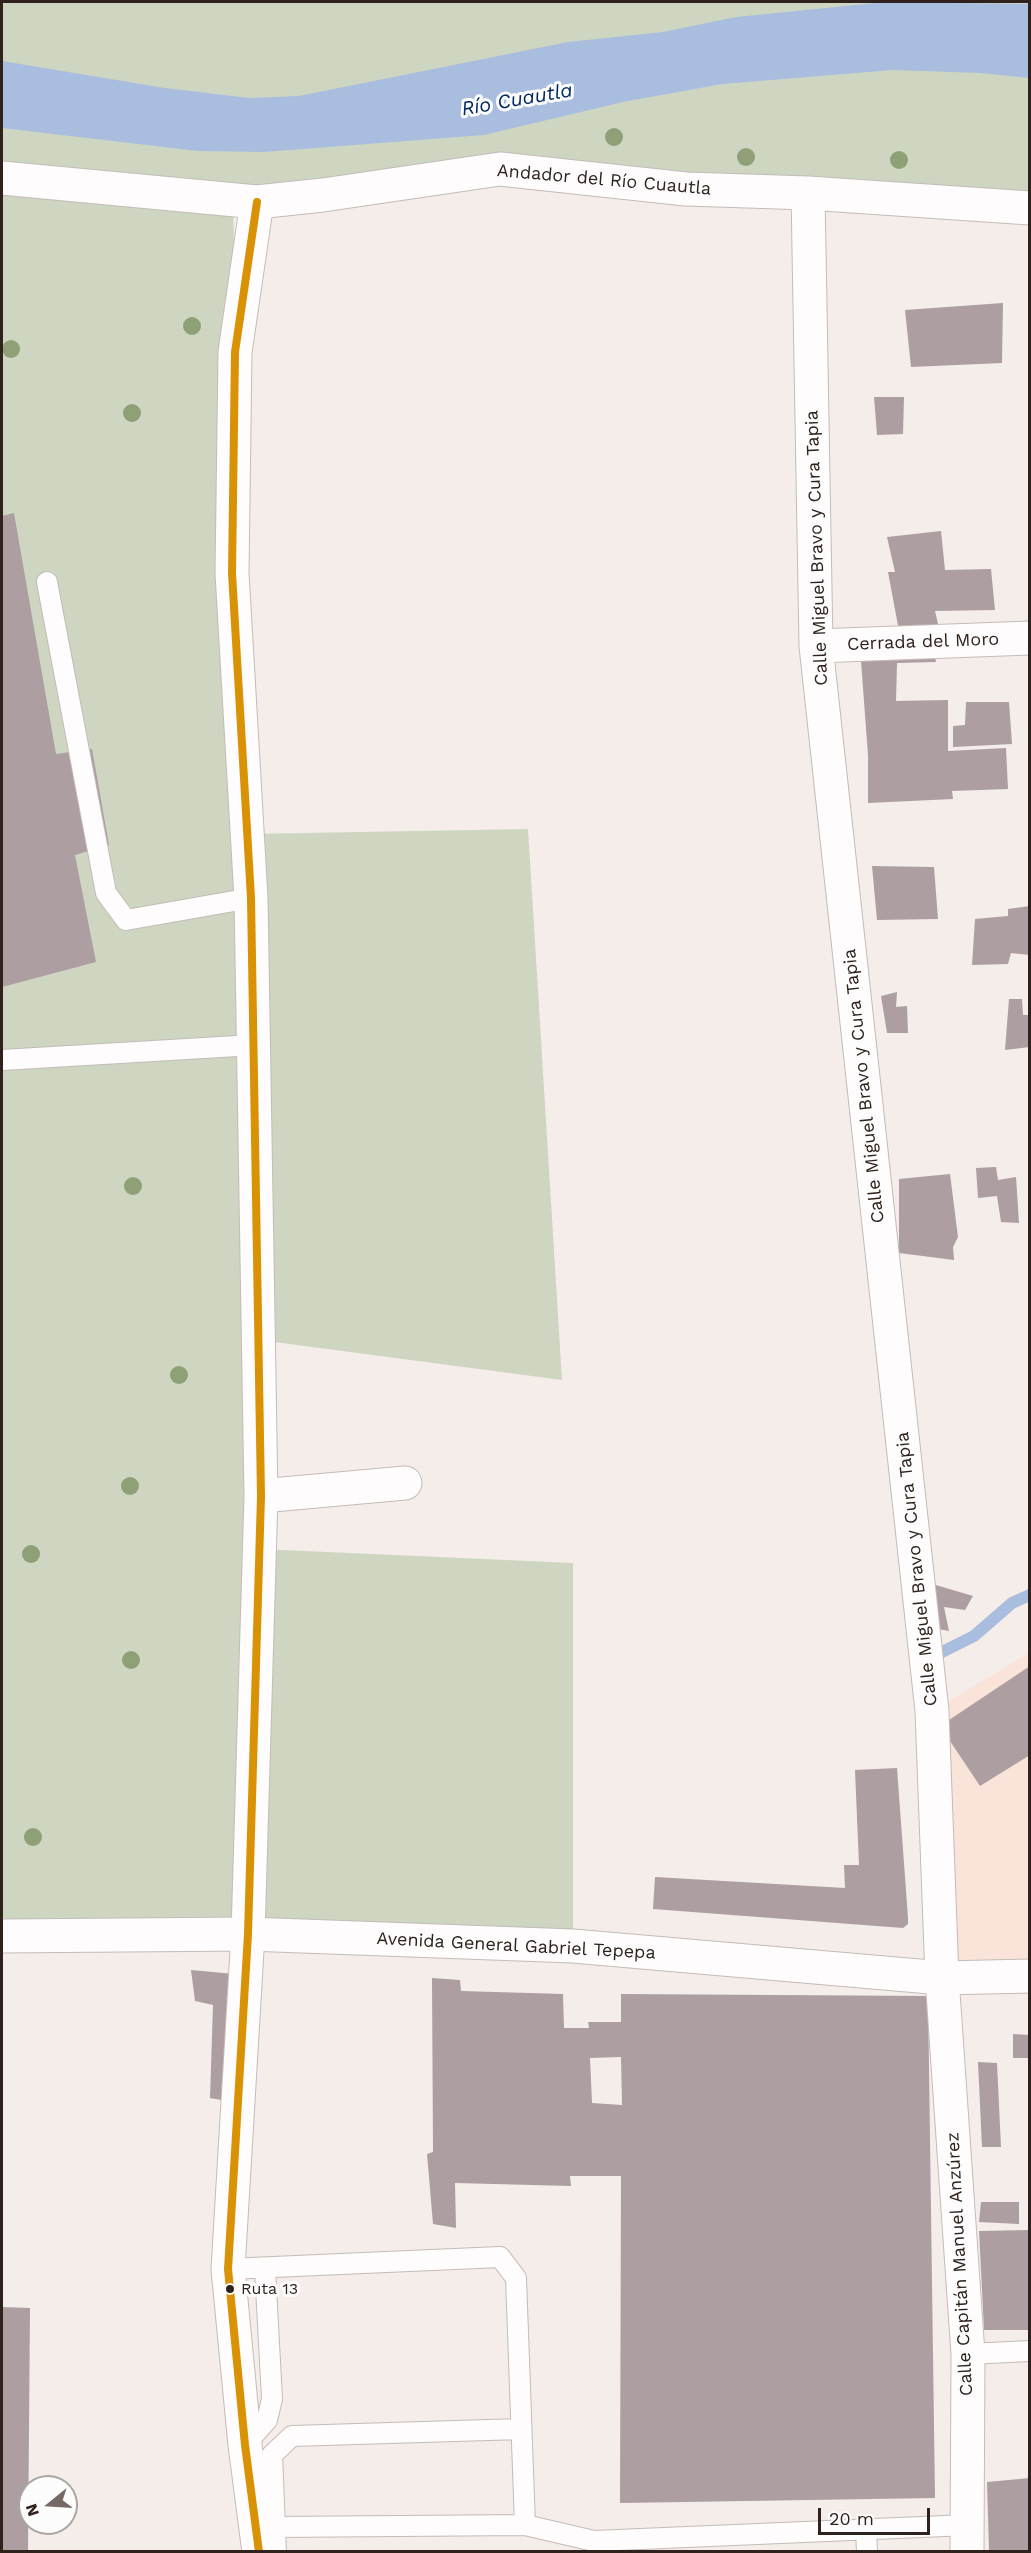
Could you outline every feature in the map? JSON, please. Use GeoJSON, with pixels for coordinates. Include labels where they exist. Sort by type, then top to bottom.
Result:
{"type":"FeatureCollection","features":[{"type":"Feature","properties":{"kind":"street","name":"Andador del Río Cuautla"},"geometry":{"type":"LineString","coordinates":[[2,178],[257,202],[323,195],[500,169],[686,189],[808,193],[1029,208]]}},
{"type":"Feature","properties":{"kind":"street","name":"Calle Miguel Bravo y Cura Tapia"},"geometry":{"type":"LineString","coordinates":[[808,193],[816,646],[930,1690],[942,1978]]}},
{"type":"Feature","properties":{"kind":"street"},"geometry":{"type":"LineString","coordinates":[[257,202],[235,352],[232,550],[252,898],[261,1496],[248,1934],[228,2269],[245,2445],[267,2539]]}},
{"type":"Feature","properties":{"kind":"street","name":"Cerrada del Moro"},"geometry":{"type":"LineString","coordinates":[[816,646],[1029,638]]}},
{"type":"Feature","properties":{"kind":"street"},"geometry":{"type":"LineString","coordinates":[[261,1496],[405,1483]]}},
{"type":"Feature","properties":{"kind":"street","name":"Avenida General Gabriel Tepepa"},"geometry":{"type":"LineString","coordinates":[[2,1936],[248,1934],[573,1946],[942,1978],[1029,1976]]}},
{"type":"Feature","properties":{"kind":"street","name":"Calle Capitán Manuel Anzúrez"},"geometry":{"type":"LineString","coordinates":[[942,1978],[968,2354],[968,2538]]}},
{"type":"Feature","properties":{"kind":"lane"},"geometry":{"type":"LineString","coordinates":[[47,582],[106,893],[126,920],[252,898]]}},
{"type":"Feature","properties":{"kind":"lane"},"geometry":{"type":"LineString","coordinates":[[2,1060],[255,1045]]}},
{"type":"Feature","properties":{"kind":"lane"},"geometry":{"type":"LineString","coordinates":[[228,2269],[500,2257],[516,2278],[525,2525]]}},
{"type":"Feature","properties":{"kind":"lane"},"geometry":{"type":"LineString","coordinates":[[245,2445],[267,2420],[272,2399],[265,2268]]}},
{"type":"Feature","properties":{"kind":"lane"},"geometry":{"type":"LineString","coordinates":[[968,2354],[1029,2351]]}},
{"type":"Feature","properties":{"kind":"lane"},"geometry":{"type":"LineString","coordinates":[[276,2552],[267,2539],[272,2455],[292,2436],[521,2428]]}},
{"type":"Feature","properties":{"kind":"lane"},"geometry":{"type":"LineString","coordinates":[[267,2539],[525,2525],[594,2546],[867,2529],[968,2538]]}},
{"type":"Feature","properties":{"kind":"lane"},"geometry":{"type":"LineString","coordinates":[[867,2529],[867,2552]]}},
{"type":"Feature","properties":{"kind":"shaded area"},"geometry":{"type":"Polygon","coordinates":[[[1029,1653],[1029,1976],[942,1978],[932,1711],[1029,1653]]]}},
{"type":"Feature","properties":{"kind":"green space"},"geometry":{"type":"Polygon","coordinates":[[[2,2],[1029,2],[1029,207],[574,176],[233,201],[248,834],[528,829],[562,1380],[259,1340],[260,1549],[573,1563],[573,1946],[2,1945],[2,2]]]}},
{"type":"Feature","properties":{"kind":"water","name":"Río Cuautla"},"geometry":{"type":"Polygon","coordinates":[[[885,2],[1029,4],[1029,78],[980,73],[893,70],[722,84],[623,102],[484,135],[264,152],[198,151],[2,128],[2,61],[165,88],[249,98],[299,96],[568,42],[663,32],[736,17],[885,2]]]}},
{"type":"Feature","properties":{"kind":"building"},"geometry":{"type":"Polygon","coordinates":[[[1003,303],[1002,363],[911,367],[905,310],[1003,303]]]}},
{"type":"Feature","properties":{"kind":"building"},"geometry":{"type":"Polygon","coordinates":[[[874,397],[904,397],[903,434],[877,435],[874,397]]]}},
{"type":"Feature","properties":{"kind":"building"},"geometry":{"type":"Polygon","coordinates":[[[14,513],[56,754],[92,749],[109,845],[75,855],[96,962],[2,987],[2,516],[14,513]]]}},
{"type":"Feature","properties":{"kind":"building"},"geometry":{"type":"Polygon","coordinates":[[[941,531],[945,570],[991,569],[995,610],[935,611],[939,628],[899,631],[888,572],[895,572],[887,537],[941,531]]]}},
{"type":"Feature","properties":{"kind":"building"},"geometry":{"type":"Polygon","coordinates":[[[934,652],[936,662],[897,663],[896,701],[948,700],[948,751],[1006,748],[1008,789],[952,791],[953,799],[868,803],[868,755],[861,661],[934,652]]]}},
{"type":"Feature","properties":{"kind":"building"},"geometry":{"type":"Polygon","coordinates":[[[966,702],[1009,702],[1012,744],[953,747],[953,726],[965,725],[966,702]]]}},
{"type":"Feature","properties":{"kind":"building"},"geometry":{"type":"Polygon","coordinates":[[[872,866],[934,867],[938,919],[877,920],[872,866]]]}},
{"type":"Feature","properties":{"kind":"building"},"geometry":{"type":"Polygon","coordinates":[[[1030,906],[1030,955],[1011,953],[1008,964],[972,965],[975,919],[1008,916],[1008,909],[1030,906]]]}},
{"type":"Feature","properties":{"kind":"building"},"geometry":{"type":"Polygon","coordinates":[[[897,992],[896,1007],[907,1006],[908,1033],[887,1033],[881,996],[897,992]]]}},
{"type":"Feature","properties":{"kind":"building"},"geometry":{"type":"Polygon","coordinates":[[[1009,999],[1022,999],[1023,1015],[1030,1015],[1030,1047],[1005,1050],[1009,999]]]}},
{"type":"Feature","properties":{"kind":"building"},"geometry":{"type":"Polygon","coordinates":[[[996,1167],[998,1180],[1016,1177],[1019,1223],[1001,1222],[997,1196],[978,1198],[976,1168],[996,1167]]]}},
{"type":"Feature","properties":{"kind":"building"},"geometry":{"type":"Polygon","coordinates":[[[950,1174],[958,1237],[953,1247],[954,1260],[899,1253],[899,1179],[950,1174]]]}},
{"type":"Feature","properties":{"kind":"building"},"geometry":{"type":"Polygon","coordinates":[[[929,1583],[973,1596],[965,1610],[944,1607],[949,1631],[933,1628],[929,1583]]]}},
{"type":"Feature","properties":{"kind":"building"},"geometry":{"type":"Polygon","coordinates":[[[1030,1666],[1030,1755],[980,1786],[940,1726],[1030,1666]]]}},
{"type":"Feature","properties":{"kind":"building"},"geometry":{"type":"Polygon","coordinates":[[[897,1768],[908,1918],[908,1924],[903,1928],[653,1909],[655,1877],[845,1888],[844,1865],[859,1865],[855,1770],[897,1768]]]}},
{"type":"Feature","properties":{"kind":"building"},"geometry":{"type":"Polygon","coordinates":[[[191,1970],[234,1974],[232,2102],[210,2098],[213,2005],[195,2001],[191,1970]]]}},
{"type":"Feature","properties":{"kind":"building"},"geometry":{"type":"Polygon","coordinates":[[[432,1978],[460,1980],[461,1991],[563,1994],[564,2028],[589,2028],[588,2022],[621,2022],[621,1994],[928,1996],[935,2498],[620,2503],[621,2176],[570,2176],[571,2186],[455,2183],[456,2228],[433,2224],[427,2154],[433,2152],[432,1978]],[[621,2057],[590,2058],[592,2103],[622,2105],[621,2057]]]}},
{"type":"Feature","properties":{"kind":"building"},"geometry":{"type":"Polygon","coordinates":[[[1013,2034],[1030,2035],[1030,2058],[1013,2058],[1013,2034]]]}},
{"type":"Feature","properties":{"kind":"building"},"geometry":{"type":"Polygon","coordinates":[[[978,2062],[997,2063],[1001,2147],[982,2147],[978,2062]]]}},
{"type":"Feature","properties":{"kind":"building"},"geometry":{"type":"Polygon","coordinates":[[[981,2202],[1019,2202],[1019,2224],[979,2222],[981,2202]]]}},
{"type":"Feature","properties":{"kind":"building"},"geometry":{"type":"Polygon","coordinates":[[[1030,2230],[1030,2330],[984,2330],[979,2231],[1030,2230]]]}},
{"type":"Feature","properties":{"kind":"building"},"geometry":{"type":"Polygon","coordinates":[[[2,2307],[30,2308],[29,2475],[18,2475],[18,2535],[28,2535],[28,2552],[2,2552],[2,2307]]]}},
{"type":"Feature","properties":{"kind":"building"},"geometry":{"type":"Polygon","coordinates":[[[1030,2478],[1030,2552],[989,2550],[987,2482],[1030,2478]]]}},
{"type":"Feature","properties":{"kind":"waterway"},"geometry":{"type":"LineString","coordinates":[[928,1659],[974,1636],[1012,1603],[1030,1595]]}},
{"type":"Feature","properties":{"kind":"transit line"},"geometry":{"type":"LineString","coordinates":[[257,202],[235,352],[232,573],[251,898],[261,1496],[248,1934],[228,2269],[245,2445],[259,2552]]}},
{"type":"Feature","properties":{"kind":"place","name":"Ruta 13"},"geometry":{"type":"Point","coordinates":[230,2289]}}]}
